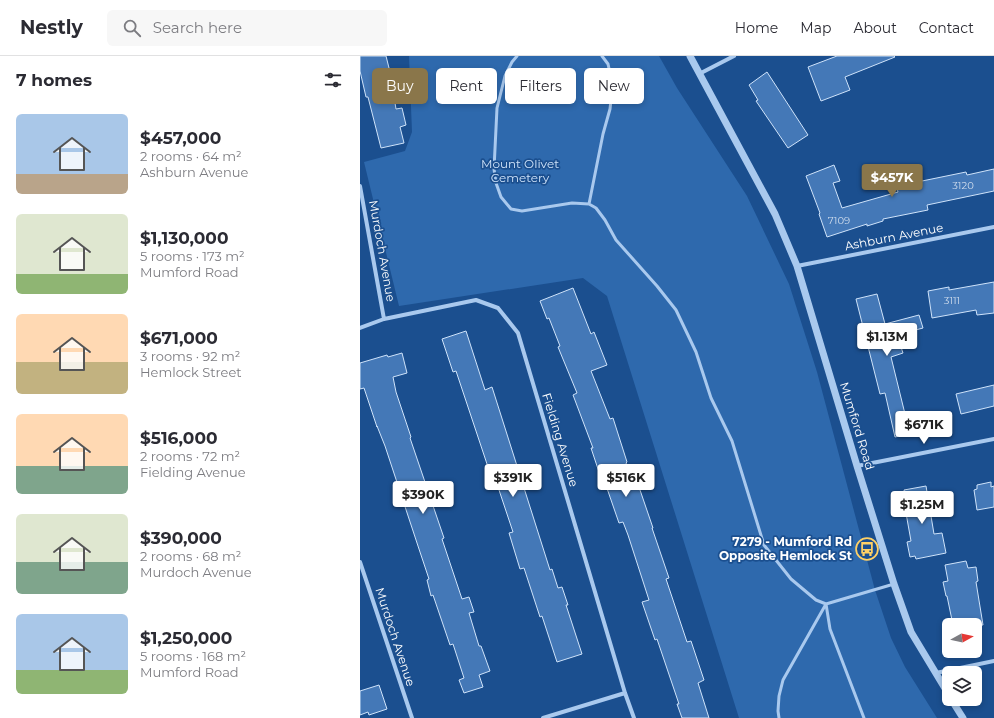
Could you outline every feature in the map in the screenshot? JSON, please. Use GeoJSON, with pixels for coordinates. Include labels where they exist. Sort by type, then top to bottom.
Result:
{"type":"FeatureCollection","features":[{"type":"Feature","properties":{"kind":"street","name":"Mumford Road"},"geometry":{"type":"LineString","coordinates":[[690,56],[774,214],[798,266],[857,466],[894,584],[911,632],[942,684]]}},
{"type":"Feature","properties":{"kind":"street"},"geometry":{"type":"LineString","coordinates":[[699,74],[734,56]]}},
{"type":"Feature","properties":{"kind":"street","name":"Murdoch Avenue"},"geometry":{"type":"LineString","coordinates":[[360,186],[384,319]]}},
{"type":"Feature","properties":{"kind":"street","name":"Ashburn Avenue"},"geometry":{"type":"LineString","coordinates":[[798,266],[994,227]]}},
{"type":"Feature","properties":{"kind":"street","name":"Fielding Avenue"},"geometry":{"type":"LineString","coordinates":[[360,328],[384,319],[476,300],[498,308],[518,333],[625,693],[634,718]]}},
{"type":"Feature","properties":{"kind":"street"},"geometry":{"type":"LineString","coordinates":[[857,466],[994,439]]}},
{"type":"Feature","properties":{"kind":"street","name":"Murdoch Avenue"},"geometry":{"type":"LineString","coordinates":[[360,562],[412,718]]}},
{"type":"Feature","properties":{"kind":"street"},"geometry":{"type":"LineString","coordinates":[[935,673],[994,661]]}},
{"type":"Feature","properties":{"kind":"street"},"geometry":{"type":"LineString","coordinates":[[543,718],[625,693]]}},
{"type":"Feature","properties":{"kind":"street"},"geometry":{"type":"LineString","coordinates":[[955,706],[963,718]]}},
{"type":"Feature","properties":{"kind":"lane"},"geometry":{"type":"LineString","coordinates":[[517,56],[512,62],[505,76],[497,108],[494,169],[496,183],[501,197],[511,208],[522,211],[572,203],[589,204],[596,208],[605,220],[616,240],[676,310],[696,352],[711,398],[732,441],[764,545],[791,579],[816,600],[826,604],[894,584]]}},
{"type":"Feature","properties":{"kind":"lane"},"geometry":{"type":"LineString","coordinates":[[589,204],[603,134],[610,109],[612,91],[608,64],[602,56]]}},
{"type":"Feature","properties":{"kind":"lane"},"geometry":{"type":"LineString","coordinates":[[779,718],[779,696],[782,680],[826,604]]}},
{"type":"Feature","properties":{"kind":"lane"},"geometry":{"type":"LineString","coordinates":[[826,604],[830,629],[864,718]]}},
{"type":"Feature","properties":{"kind":"green space","name":"Mount Olivet Cemetery"},"geometry":{"type":"Polygon","coordinates":[[[409,56],[659,56],[677,88],[747,196],[789,284],[817,372],[875,590],[891,638],[905,667],[937,718],[739,718],[607,296],[583,278],[399,306],[364,162],[405,151],[412,132],[411,104],[428,104],[428,68],[409,68],[409,56]]]}},
{"type":"Feature","properties":{"kind":"building"},"geometry":{"type":"Polygon","coordinates":[[[360,56],[386,56],[389,68],[372,68],[372,104],[395,104],[396,109],[402,108],[406,125],[400,127],[404,143],[381,148],[360,71],[360,56]]]}},
{"type":"Feature","properties":{"kind":"building"},"geometry":{"type":"Polygon","coordinates":[[[837,56],[895,57],[845,77],[850,90],[821,101],[808,67],[837,56]]]}},
{"type":"Feature","properties":{"kind":"building"},"geometry":{"type":"Polygon","coordinates":[[[767,72],[808,135],[788,148],[756,101],[758,100],[749,85],[767,72]]]}},
{"type":"Feature","properties":{"kind":"building"},"geometry":{"type":"Polygon","coordinates":[[[834,165],[840,181],[833,183],[842,208],[898,192],[895,179],[920,174],[922,181],[966,172],[967,175],[994,169],[994,191],[927,205],[928,210],[883,219],[883,221],[867,226],[867,224],[827,237],[806,176],[834,165]]]}},
{"type":"Feature","properties":{"kind":"building"},"geometry":{"type":"Polygon","coordinates":[[[994,282],[994,313],[977,315],[976,310],[932,318],[928,291],[949,287],[949,290],[994,282]]]}},
{"type":"Feature","properties":{"kind":"building"},"geometry":{"type":"Polygon","coordinates":[[[573,288],[591,334],[594,332],[607,365],[591,371],[610,419],[613,418],[635,489],[639,487],[653,528],[669,578],[666,579],[687,642],[691,641],[704,680],[698,683],[709,718],[682,718],[677,704],[679,704],[657,639],[655,640],[642,602],[649,600],[628,535],[623,522],[619,523],[601,471],[599,472],[591,448],[593,448],[573,395],[577,393],[558,347],[560,346],[549,318],[547,319],[540,301],[573,288]]]}},
{"type":"Feature","properties":{"kind":"building"},"geometry":{"type":"Polygon","coordinates":[[[877,294],[885,324],[919,315],[923,328],[897,335],[903,353],[891,357],[905,414],[911,412],[916,432],[895,437],[885,393],[880,394],[856,299],[877,294]]]}},
{"type":"Feature","properties":{"kind":"building"},"geometry":{"type":"Polygon","coordinates":[[[466,331],[485,390],[492,387],[550,570],[552,569],[558,588],[562,587],[568,605],[566,605],[582,654],[557,662],[524,568],[520,569],[509,533],[513,532],[491,466],[488,467],[456,371],[453,372],[442,339],[466,331]]]}},
{"type":"Feature","properties":{"kind":"building"},"geometry":{"type":"Polygon","coordinates":[[[402,353],[407,373],[393,377],[396,392],[444,538],[442,539],[462,599],[469,597],[474,612],[469,613],[479,646],[481,646],[490,671],[479,675],[483,687],[464,693],[459,680],[464,678],[453,644],[450,645],[433,595],[431,596],[427,580],[429,579],[385,446],[364,388],[360,389],[360,363],[387,355],[388,357],[402,353]]]}},
{"type":"Feature","properties":{"kind":"building"},"geometry":{"type":"Polygon","coordinates":[[[994,385],[994,406],[961,414],[956,394],[994,385]]]}},
{"type":"Feature","properties":{"kind":"building"},"geometry":{"type":"Polygon","coordinates":[[[991,482],[991,487],[994,486],[994,507],[977,510],[974,490],[977,489],[977,485],[991,482]]]}},
{"type":"Feature","properties":{"kind":"building"},"geometry":{"type":"Polygon","coordinates":[[[926,486],[934,534],[942,533],[946,553],[916,559],[915,556],[910,557],[907,542],[911,541],[904,502],[906,501],[904,490],[926,486]]]}},
{"type":"Feature","properties":{"kind":"building"},"geometry":{"type":"Polygon","coordinates":[[[966,561],[968,568],[976,567],[978,581],[976,582],[982,618],[952,618],[943,582],[948,581],[945,565],[966,561]]]}},
{"type":"Feature","properties":{"kind":"building"},"geometry":{"type":"Polygon","coordinates":[[[379,685],[387,709],[369,715],[368,712],[360,715],[360,691],[379,685]]]}},
{"type":"Feature","properties":{"kind":"place","name":"7279 - Mumford Rd Opposite Hemlock St"},"geometry":{"type":"Point","coordinates":[867,549]}}]}
